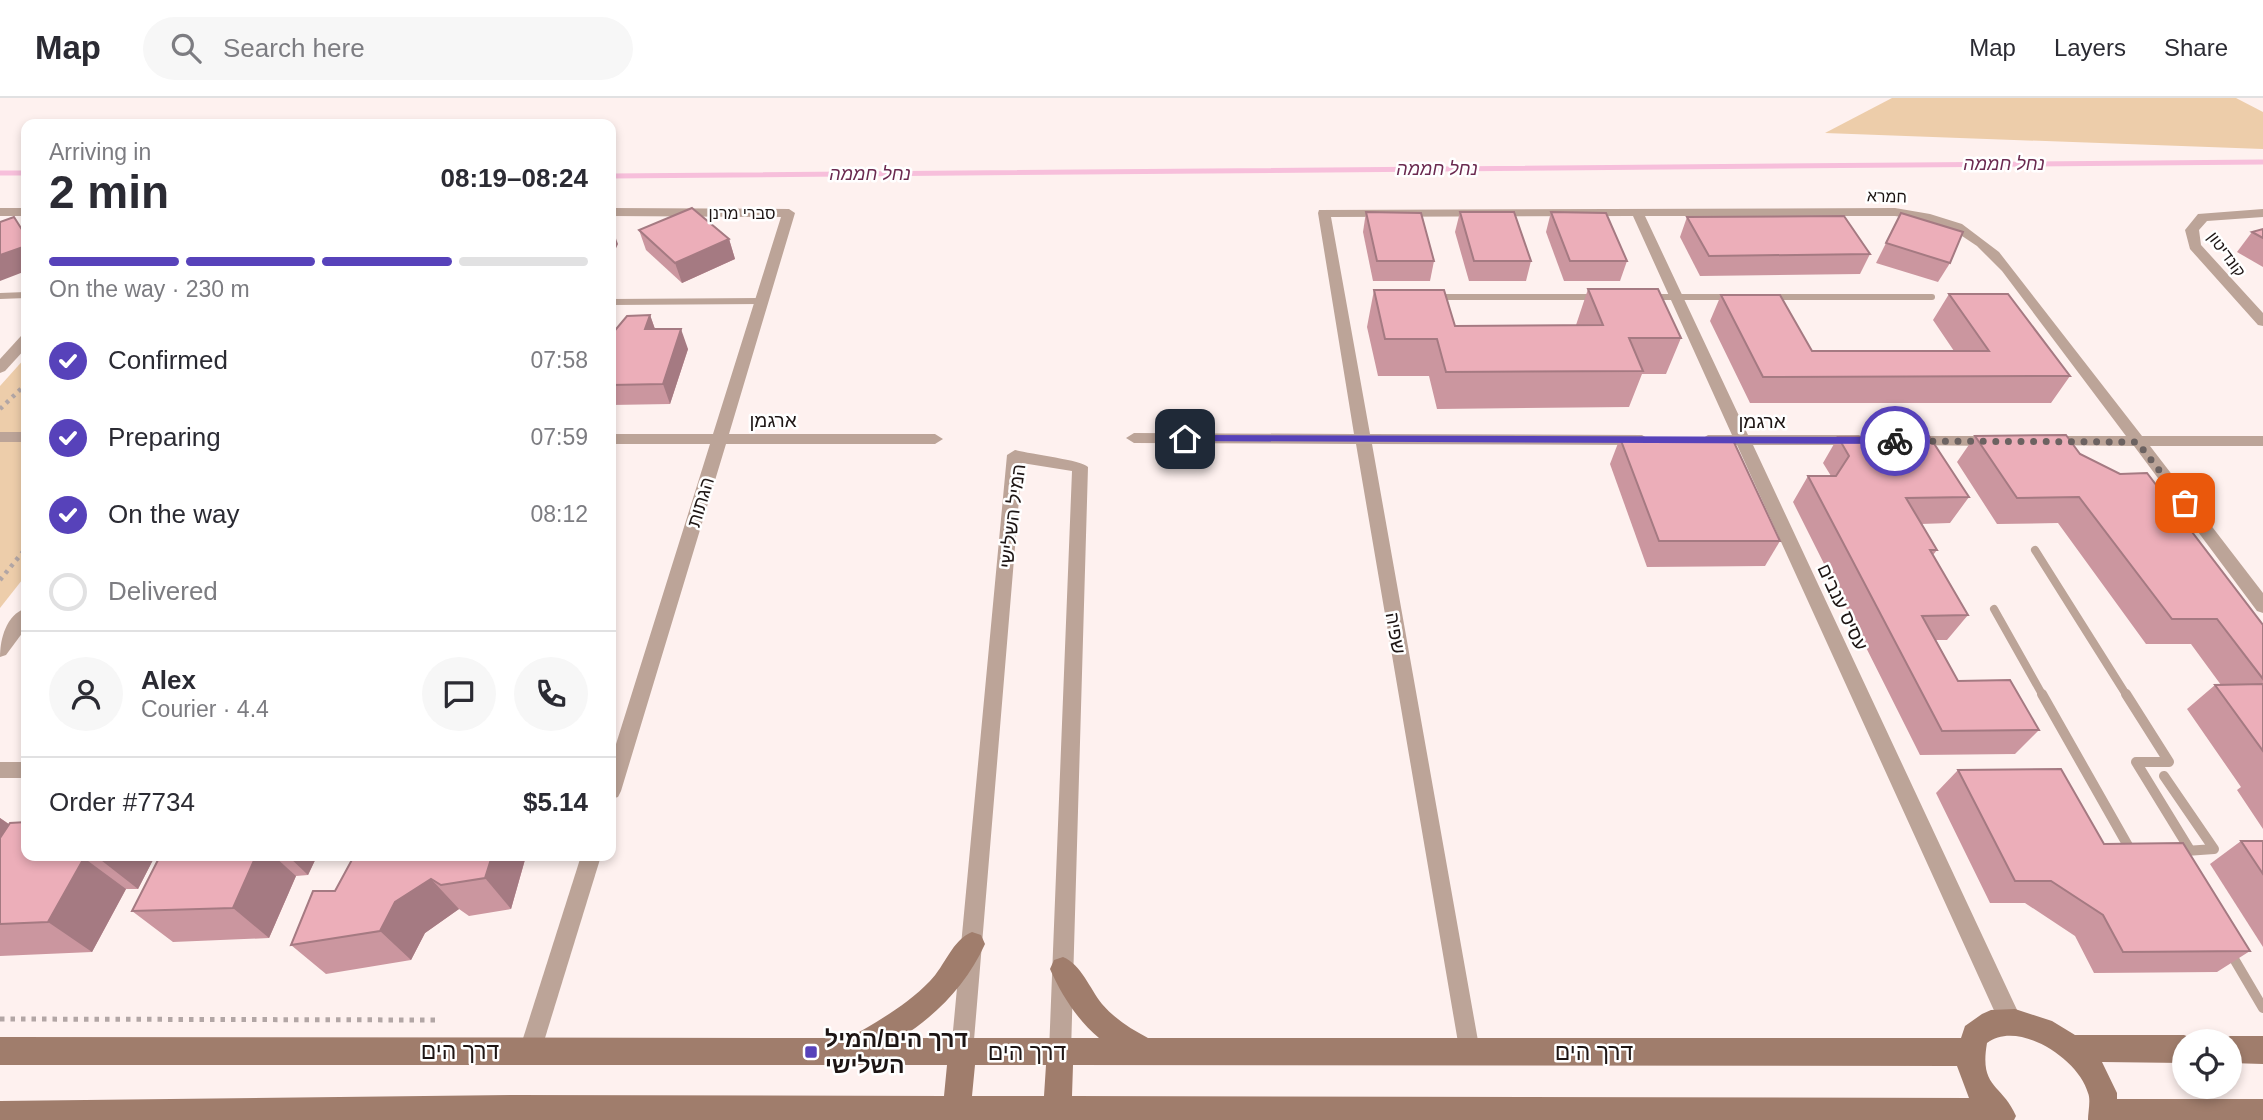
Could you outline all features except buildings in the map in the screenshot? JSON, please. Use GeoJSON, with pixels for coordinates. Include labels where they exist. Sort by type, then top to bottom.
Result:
{"type":"FeatureCollection","features":[{"type":"Feature","properties":{"kind":"street"},"geometry":{"type":"LineString","coordinates":[[0,212],[21,212]]}},
{"type":"Feature","properties":{"kind":"street","name":"סברי מרנן"},"geometry":{"type":"LineString","coordinates":[[616,212],[789,213]]}},
{"type":"Feature","properties":{"kind":"street","name":"עסיס ענבים"},"geometry":{"type":"LineString","coordinates":[[1637,212],[2010,1020]]}},
{"type":"Feature","properties":{"kind":"street","name":"חמרא"},"geometry":{"type":"LineString","coordinates":[[1324,213],[1895,212],[1927,216],[1959,227],[1984,243],[2007,268],[2263,606]]}},
{"type":"Feature","properties":{"kind":"street","name":"הגתות"},"geometry":{"type":"LineString","coordinates":[[616,760],[789,213]]}},
{"type":"Feature","properties":{"kind":"street","name":"שפיה"},"geometry":{"type":"LineString","coordinates":[[1324,213],[1469,1052]]}},
{"type":"Feature","properties":{"kind":"street","name":"קונדיטון"},"geometry":{"type":"LineString","coordinates":[[2263,213],[2203,217],[2192,230],[2195,246],[2263,322]]}},
{"type":"Feature","properties":{"kind":"street"},"geometry":{"type":"LineString","coordinates":[[0,368],[21,345]]}},
{"type":"Feature","properties":{"kind":"street"},"geometry":{"type":"LineString","coordinates":[[0,437],[21,437]]}},
{"type":"Feature","properties":{"kind":"street"},"geometry":{"type":"LineString","coordinates":[[1135,438],[1661,440]]}},
{"type":"Feature","properties":{"kind":"street","name":"ארגמן"},"geometry":{"type":"LineString","coordinates":[[616,439],[935,439]]}},
{"type":"Feature","properties":{"kind":"street","name":"ארגמן"},"geometry":{"type":"LineString","coordinates":[[1688,440],[2263,442]]}},
{"type":"Feature","properties":{"kind":"street","name":"המיל השלישי"},"geometry":{"type":"LineString","coordinates":[[957,1115],[1016,455],[1039,462],[1080,467],[1058,1115]]}},
{"type":"Feature","properties":{"kind":"street"},"geometry":{"type":"LineString","coordinates":[[0,650],[21,622]]}},
{"type":"Feature","properties":{"kind":"street"},"geometry":{"type":"LineString","coordinates":[[0,770],[21,770]]}},
{"type":"Feature","properties":{"kind":"street"},"geometry":{"type":"LineString","coordinates":[[530,1051],[589,861]]}},
{"type":"Feature","properties":{"kind":"street"},"geometry":{"type":"LineString","coordinates":[[852,1051],[911,1016],[941,989],[972,944]]}},
{"type":"Feature","properties":{"kind":"street"},"geometry":{"type":"LineString","coordinates":[[1063,969],[1095,1020],[1119,1038],[1146,1051]]}},
{"type":"Feature","properties":{"kind":"street"},"geometry":{"type":"LineString","coordinates":[[2002,1116],[1976,1082],[1969,1052],[1973,1039],[1982,1028],[1994,1022],[2010,1020],[2041,1028],[2072,1048],[2097,1080],[2103,1097],[2103,1117],[2263,1113]]}},
{"type":"Feature","properties":{"kind":"street"},"geometry":{"type":"LineString","coordinates":[[2072,1048],[2172,1049]]}},
{"type":"Feature","properties":{"kind":"street"},"geometry":{"type":"LineString","coordinates":[[2242,1050],[2263,1050]]}},
{"type":"Feature","properties":{"kind":"street","name":"דרך הים"},"geometry":{"type":"LineString","coordinates":[[0,1051],[1969,1052]]}},
{"type":"Feature","properties":{"kind":"street"},"geometry":{"type":"LineString","coordinates":[[0,1115],[2002,1116]]}},
{"type":"Feature","properties":{"kind":"lane"},"geometry":{"type":"LineString","coordinates":[[0,296],[21,295]]}},
{"type":"Feature","properties":{"kind":"lane"},"geometry":{"type":"LineString","coordinates":[[1443,308],[1439,298],[1606,297]]}},
{"type":"Feature","properties":{"kind":"lane"},"geometry":{"type":"LineString","coordinates":[[1648,297],[1743,297]]}},
{"type":"Feature","properties":{"kind":"lane"},"geometry":{"type":"LineString","coordinates":[[1757,297],[1931,297]]}},
{"type":"Feature","properties":{"kind":"lane"},"geometry":{"type":"LineString","coordinates":[[616,302],[761,301]]}},
{"type":"Feature","properties":{"kind":"lane"},"geometry":{"type":"LineString","coordinates":[[2035,550],[2169,762],[2136,762],[2190,850]]}},
{"type":"Feature","properties":{"kind":"lane"},"geometry":{"type":"LineString","coordinates":[[1994,609],[2131,850],[2144,851]]}},
{"type":"Feature","properties":{"kind":"lane"},"geometry":{"type":"LineString","coordinates":[[2164,775],[2214,849],[2171,851]]}},
{"type":"Feature","properties":{"kind":"lane"},"geometry":{"type":"LineString","coordinates":[[2227,947],[2263,1007]]}},
{"type":"Feature","properties":{"kind":"path"},"geometry":{"type":"LineString","coordinates":[[0,409],[21,389]]}},
{"type":"Feature","properties":{"kind":"path"},"geometry":{"type":"LineString","coordinates":[[0,580],[21,554]]}},
{"type":"Feature","properties":{"kind":"path"},"geometry":{"type":"LineString","coordinates":[[0,1019],[437,1020]]}},
{"type":"Feature","properties":{"kind":"shaded area"},"geometry":{"type":"Polygon","coordinates":[[[1892,98],[2236,98],[2263,112],[2263,149],[1825,133],[1892,98]]]}},
{"type":"Feature","properties":{"kind":"shaded area"},"geometry":{"type":"Polygon","coordinates":[[[21,363],[21,581],[0,608],[0,386],[21,363]]]}},
{"type":"Feature","properties":{"kind":"waterway","name":"נחל חממה"},"geometry":{"type":"LineString","coordinates":[[616,176],[2263,162]]}},
{"type":"Feature","properties":{"kind":"waterway","name":"נחל חממה"},"geometry":{"type":"LineString","coordinates":[[0,173],[21,173]]}},
{"type":"Feature","properties":{"kind":"way so far"},"geometry":{"type":"LineString","coordinates":[[1895,441],[2137,442],[2185,503]]}},
{"type":"Feature","properties":{"kind":"place","name":"דרך הים/המיל השלישי"},"geometry":{"type":"Point","coordinates":[811,1052]}},
{"type":"Feature","properties":{"kind":"route"},"geometry":{"type":"LineString","coordinates":[[1185,439],[1895,441]]}}]}
